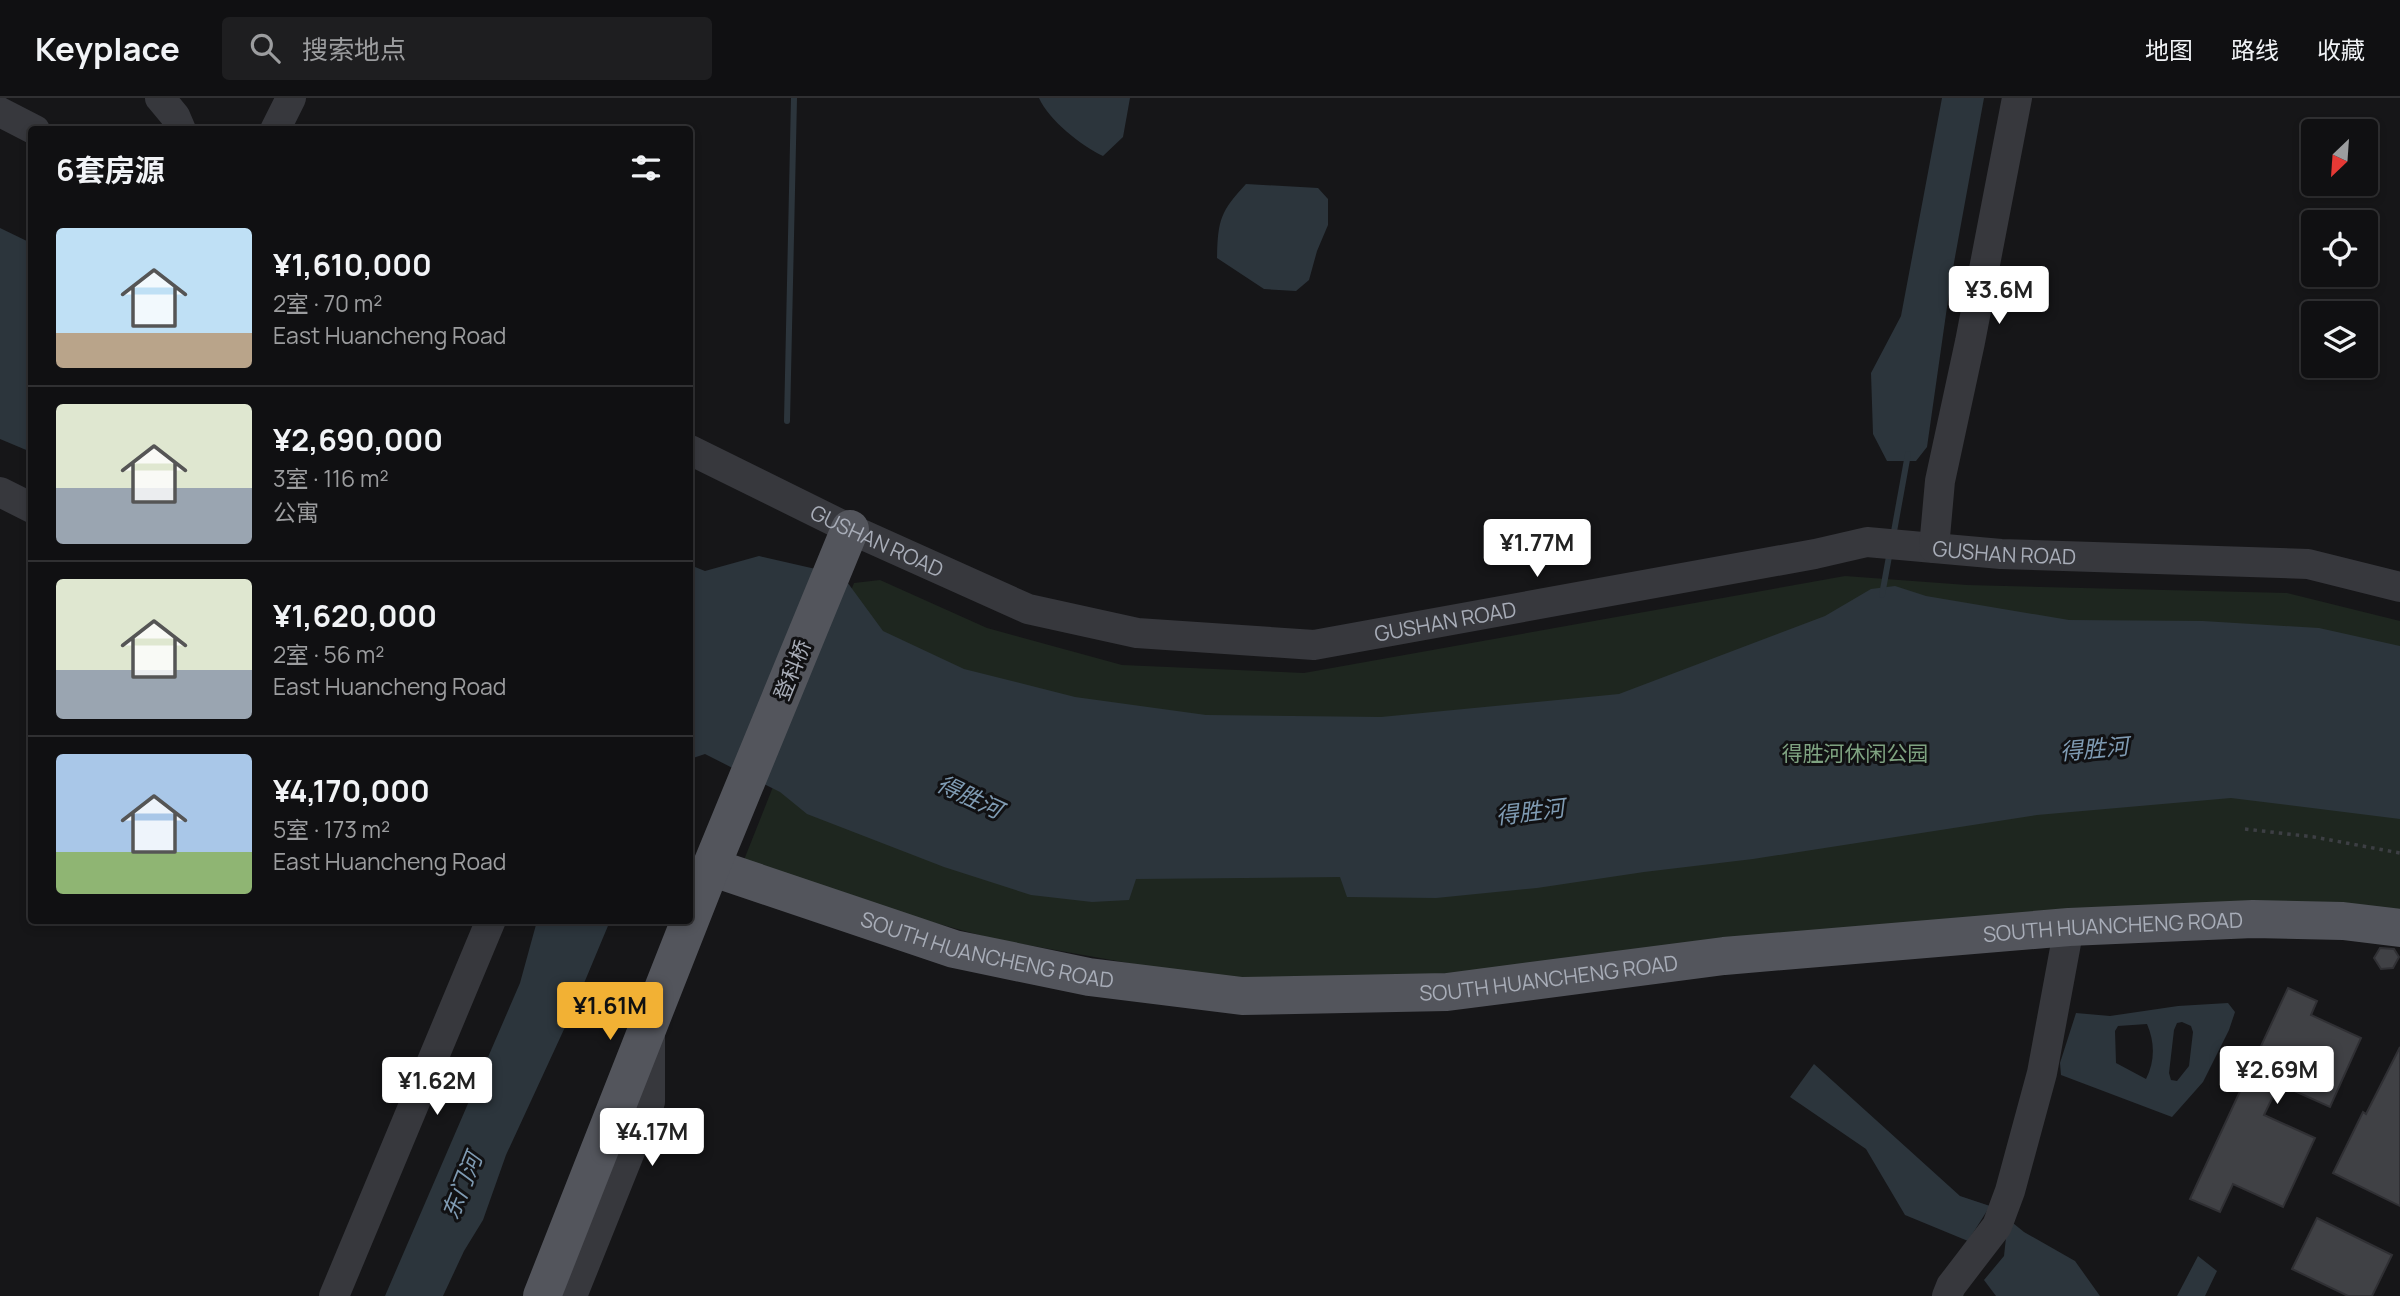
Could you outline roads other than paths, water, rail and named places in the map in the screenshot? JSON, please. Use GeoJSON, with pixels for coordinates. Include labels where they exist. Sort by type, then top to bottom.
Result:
{"type":"FeatureCollection","features":[{"type":"Feature","properties":{"kind":"main road","name":"登科桥"},"geometry":{"type":"LineString","coordinates":[[693,913],[850,529]]}},
{"type":"Feature","properties":{"kind":"main road","name":"SOUTH HUANCHENG ROAD"},"geometry":{"type":"LineString","coordinates":[[711,867],[954,949],[1089,977],[1242,996],[1447,992],[1724,956],[2069,927],[2253,919],[2343,921],[2400,928]]}},
{"type":"Feature","properties":{"kind":"main road","name":"登科桥"},"geometry":{"type":"LineString","coordinates":[[542,1296],[688,924]]}},
{"type":"Feature","properties":{"kind":"street"},"geometry":{"type":"LineString","coordinates":[[160,98],[179,126]]}},
{"type":"Feature","properties":{"kind":"street"},"geometry":{"type":"LineString","coordinates":[[277,126],[291,98]]}},
{"type":"Feature","properties":{"kind":"street"},"geometry":{"type":"LineString","coordinates":[[1934,548],[1940,481],[2017,98]]}},
{"type":"Feature","properties":{"kind":"street"},"geometry":{"type":"LineString","coordinates":[[0,112],[28,126]]}},
{"type":"Feature","properties":{"kind":"street","name":"GUSHAN ROAD"},"geometry":{"type":"LineString","coordinates":[[693,451],[850,529],[1028,608],[1137,633],[1314,645],[1815,554],[1867,542],[2001,554],[2308,564],[2400,587]]}},
{"type":"Feature","properties":{"kind":"street"},"geometry":{"type":"LineString","coordinates":[[0,492],[28,506]]}},
{"type":"Feature","properties":{"kind":"street"},"geometry":{"type":"LineString","coordinates":[[334,1296],[489,924]]}},
{"type":"Feature","properties":{"kind":"street"},"geometry":{"type":"LineString","coordinates":[[1947,1296],[1951,1286],[1997,1226],[2010,1191],[2042,1073],[2069,927]]}},
{"type":"Feature","properties":{"kind":"street"},"geometry":{"type":"LineString","coordinates":[[572,1296],[650,1102],[649,1024]]}},
{"type":"Feature","properties":{"kind":"water"},"geometry":{"type":"Polygon","coordinates":[[[1039,98],[1130,98],[1123,137],[1103,156],[1066,132],[1039,98]]]}},
{"type":"Feature","properties":{"kind":"water"},"geometry":{"type":"Polygon","coordinates":[[[1942,98],[1984,98],[1951,279],[1927,447],[1916,461],[1887,461],[1873,434],[1871,373],[1901,316],[1942,98]]]}},
{"type":"Feature","properties":{"kind":"water"},"geometry":{"type":"Polygon","coordinates":[[[1246,184],[1318,188],[1328,199],[1328,225],[1309,280],[1296,291],[1264,289],[1217,258],[1222,217],[1246,184]]]}},
{"type":"Feature","properties":{"kind":"water"},"geometry":{"type":"Polygon","coordinates":[[[0,228],[28,242],[28,451],[0,439],[0,228]]]}},
{"type":"Feature","properties":{"kind":"water","name":"得胜河休闲公园"},"geometry":{"type":"Polygon","coordinates":[[[759,556],[842,575],[883,631],[964,669],[1075,697],[1206,715],[1381,717],[1619,694],[1825,616],[1871,589],[1895,586],[1926,596],[2069,620],[2203,621],[2319,628],[2400,646],[2400,819],[2231,798],[2037,815],[1753,859],[1537,888],[1436,898],[1347,897],[1340,877],[1136,879],[1129,900],[1092,902],[1031,895],[944,867],[807,814],[780,792],[705,754],[693,758],[693,566],[705,571],[759,556]]]}},
{"type":"Feature","properties":{"kind":"water","name":"东门河"},"geometry":{"type":"Polygon","coordinates":[[[536,924],[609,924],[572,1012],[506,1155],[483,1220],[464,1251],[443,1296],[385,1296],[520,983],[536,924]]]}},
{"type":"Feature","properties":{"kind":"water"},"geometry":{"type":"Polygon","coordinates":[[[2228,1003],[2235,1012],[2203,1082],[2172,1117],[2061,1075],[2060,1063],[2076,1013],[2110,1016],[2178,1006],[2228,1003]],[[2177,1023],[2174,1030],[2169,1073],[2171,1080],[2177,1081],[2189,1066],[2193,1032],[2191,1026],[2177,1023]],[[2147,1024],[2118,1026],[2115,1031],[2116,1063],[2146,1079],[2153,1052],[2147,1024]]]}},
{"type":"Feature","properties":{"kind":"water"},"geometry":{"type":"Polygon","coordinates":[[[1814,1064],[1960,1196],[1990,1206],[1968,1241],[1905,1215],[1866,1149],[1790,1097],[1814,1064]]]}},
{"type":"Feature","properties":{"kind":"water"},"geometry":{"type":"Polygon","coordinates":[[[2008,1219],[2024,1232],[2075,1261],[2100,1296],[1996,1296],[1984,1280],[2004,1256],[2008,1219]]]}},
{"type":"Feature","properties":{"kind":"water"},"geometry":{"type":"Polygon","coordinates":[[[2198,1256],[2217,1271],[2205,1296],[2177,1296],[2198,1256]]]}},
{"type":"Feature","properties":{"kind":"waterway"},"geometry":{"type":"LineString","coordinates":[[787,421],[794,98]]}},
{"type":"Feature","properties":{"kind":"waterway"},"geometry":{"type":"LineString","coordinates":[[1893,537],[1908,454]]}},
{"type":"Feature","properties":{"kind":"waterway"},"geometry":{"type":"LineString","coordinates":[[1882,595],[1890,551]]}},
{"type":"Feature","properties":{"kind":"water label","name":"得胜河"},"geometry":{"type":"Point","coordinates":[2094,748]}},
{"type":"Feature","properties":{"kind":"water label","name":"得胜河"},"geometry":{"type":"Point","coordinates":[970,796]}},
{"type":"Feature","properties":{"kind":"water label","name":"得胜河"},"geometry":{"type":"Point","coordinates":[1530,811]}}]}
